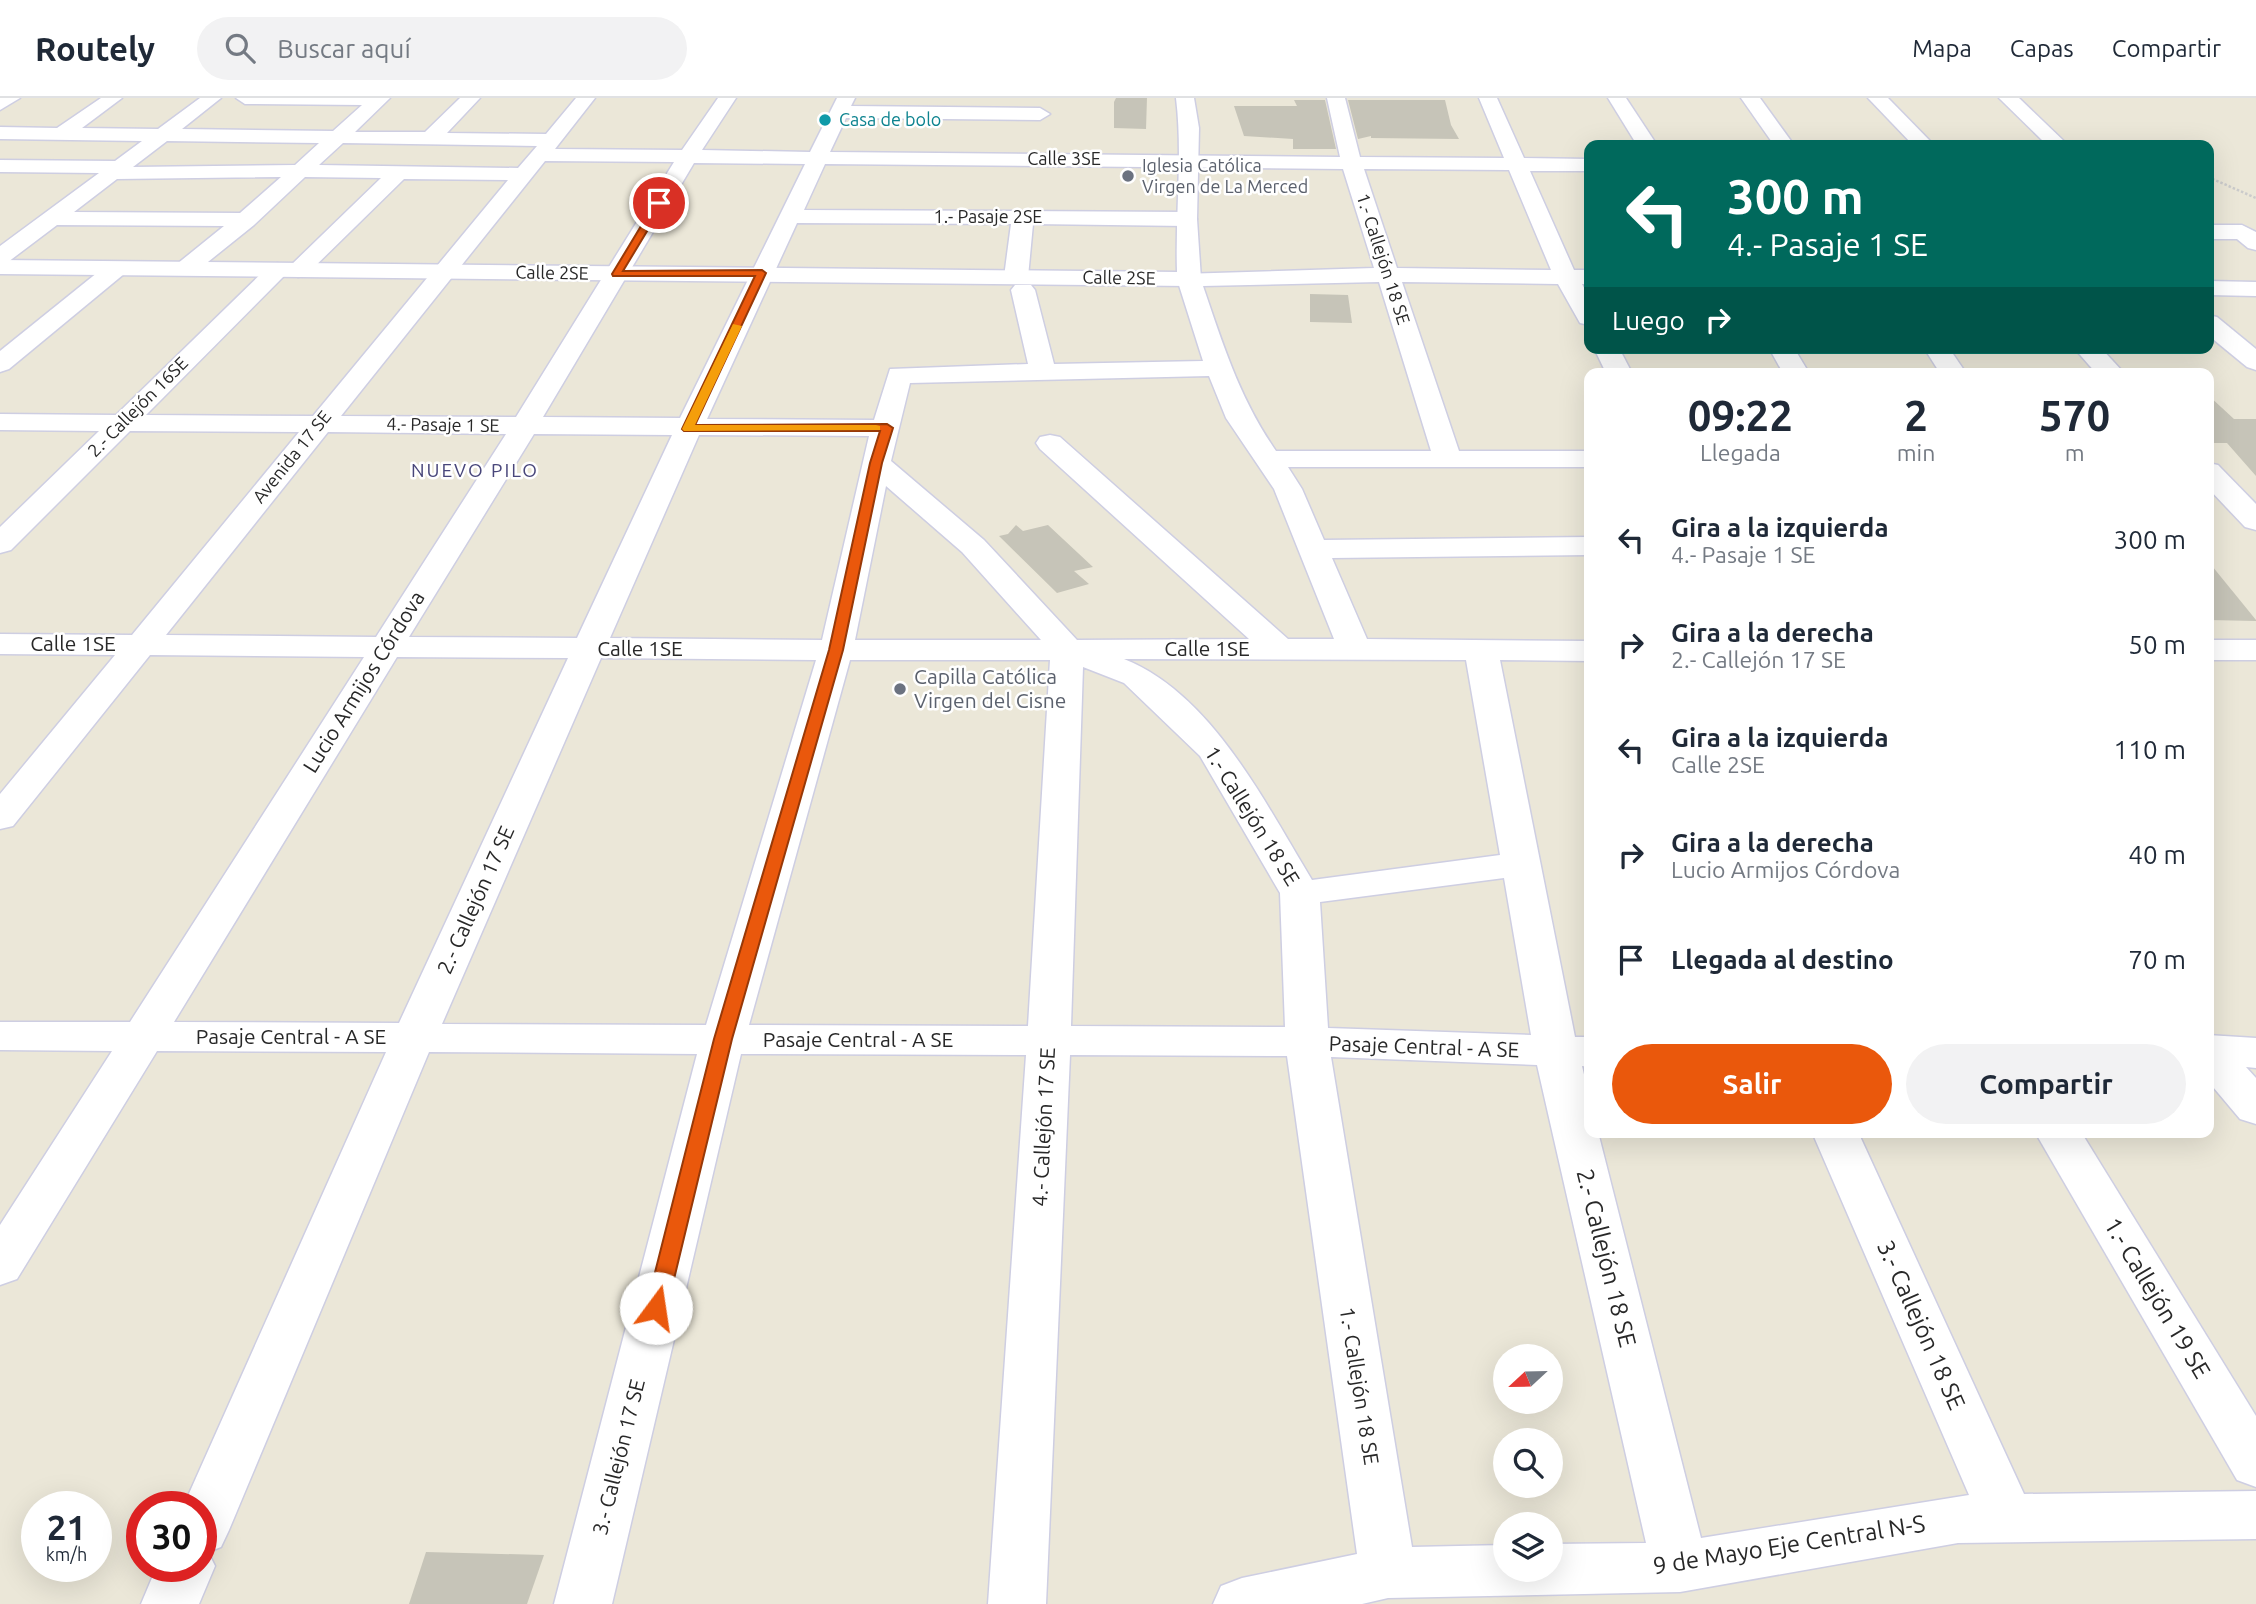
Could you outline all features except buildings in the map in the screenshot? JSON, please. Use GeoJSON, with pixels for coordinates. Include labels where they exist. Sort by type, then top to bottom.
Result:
{"type":"FeatureCollection","features":[{"type":"Feature","properties":{"kind":"street"},"geometry":{"type":"LineString","coordinates":[[0,104],[10,98]]}},
{"type":"Feature","properties":{"kind":"street"},"geometry":{"type":"LineString","coordinates":[[61,134],[113,98]]}},
{"type":"Feature","properties":{"kind":"street"},"geometry":{"type":"LineString","coordinates":[[0,257],[212,98]]}},
{"type":"Feature","properties":{"kind":"street"},"geometry":{"type":"LineString","coordinates":[[244,98],[380,99]]}},
{"type":"Feature","properties":{"kind":"street"},"geometry":{"type":"LineString","coordinates":[[430,139],[471,98]]}},
{"type":"Feature","properties":{"kind":"street","name":"Avenida 17 SE"},"geometry":{"type":"LineString","coordinates":[[0,817],[586,98]]}},
{"type":"Feature","properties":{"kind":"street","name":"Lucio Armijos Córdova"},"geometry":{"type":"LineString","coordinates":[[0,1265],[524,427],[688,156],[727,98]]}},
{"type":"Feature","properties":{"kind":"street"},"geometry":{"type":"LineString","coordinates":[[1185,98],[1189,128],[1186,219],[1189,279],[1217,369],[1240,418],[1288,489],[1355,649]]}},
{"type":"Feature","properties":{"kind":"street","name":"1.- Callejón 18 SE"},"geometry":{"type":"LineString","coordinates":[[1336,98],[1351,162],[1448,459]]}},
{"type":"Feature","properties":{"kind":"street"},"geometry":{"type":"LineString","coordinates":[[1488,98],[1515,164],[1577,277],[1584,301]]}},
{"type":"Feature","properties":{"kind":"street"},"geometry":{"type":"LineString","coordinates":[[1617,98],[1644,140]]}},
{"type":"Feature","properties":{"kind":"street"},"geometry":{"type":"LineString","coordinates":[[1750,98],[1780,140]]}},
{"type":"Feature","properties":{"kind":"street"},"geometry":{"type":"LineString","coordinates":[[1877,98],[1919,140]]}},
{"type":"Feature","properties":{"kind":"street"},"geometry":{"type":"LineString","coordinates":[[2008,98],[2053,140]]}},
{"type":"Feature","properties":{"kind":"street"},"geometry":{"type":"LineString","coordinates":[[185,269],[246,220],[380,99]]}},
{"type":"Feature","properties":{"kind":"street"},"geometry":{"type":"LineString","coordinates":[[843,105],[1042,106],[1028,159]]}},
{"type":"Feature","properties":{"kind":"street","name":"2.- Callejón 17 SE"},"geometry":{"type":"LineString","coordinates":[[217,1494],[414,1037],[688,429],[843,105]]}},
{"type":"Feature","properties":{"kind":"street","name":"Calle 3SE"},"geometry":{"type":"LineString","coordinates":[[0,133],[430,139],[537,156],[820,156],[1584,165]]}},
{"type":"Feature","properties":{"kind":"street"},"geometry":{"type":"LineString","coordinates":[[4,169],[398,173],[537,156]]}},
{"type":"Feature","properties":{"kind":"street"},"geometry":{"type":"LineString","coordinates":[[982,217],[997,158]]}},
{"type":"Feature","properties":{"kind":"street","name":"2.- Callejón 16SE"},"geometry":{"type":"LineString","coordinates":[[0,544],[122,422],[398,173]]}},
{"type":"Feature","properties":{"kind":"street","name":"1.- Pasaje 2SE"},"geometry":{"type":"LineString","coordinates":[[790,216],[1186,219]]}},
{"type":"Feature","properties":{"kind":"street"},"geometry":{"type":"LineString","coordinates":[[1023,217],[1019,283],[1043,373],[1217,369]]}},
{"type":"Feature","properties":{"kind":"street"},"geometry":{"type":"LineString","coordinates":[[55,218],[246,220]]}},
{"type":"Feature","properties":{"kind":"street"},"geometry":{"type":"LineString","coordinates":[[2214,233],[2249,237]]}},
{"type":"Feature","properties":{"kind":"street","name":"Calle 2SE"},"geometry":{"type":"LineString","coordinates":[[0,267],[617,274],[762,273],[1019,283],[1390,275],[1577,277]]}},
{"type":"Feature","properties":{"kind":"street"},"geometry":{"type":"LineString","coordinates":[[0,364],[117,269]]}},
{"type":"Feature","properties":{"kind":"street"},"geometry":{"type":"LineString","coordinates":[[2214,288],[2256,289]]}},
{"type":"Feature","properties":{"kind":"street"},"geometry":{"type":"LineString","coordinates":[[2214,327],[2256,362]]}},
{"type":"Feature","properties":{"kind":"street"},"geometry":{"type":"LineString","coordinates":[[2092,354],[2106,368]]}},
{"type":"Feature","properties":{"kind":"street","name":"3.- Callejón 17 SE"},"geometry":{"type":"LineString","coordinates":[[583,1604],[723,1039],[836,650],[876,463],[899,375],[1043,373]]}},
{"type":"Feature","properties":{"kind":"street","name":"4.- Pasaje 1 SE"},"geometry":{"type":"LineString","coordinates":[[0,422],[320,422],[688,429],[887,428]]}},
{"type":"Feature","properties":{"kind":"street"},"geometry":{"type":"LineString","coordinates":[[1051,443],[1279,649]]}},
{"type":"Feature","properties":{"kind":"street"},"geometry":{"type":"LineString","coordinates":[[1268,459],[1584,459]]}},
{"type":"Feature","properties":{"kind":"street","name":"1.- Callejón 18 SE"},"geometry":{"type":"LineString","coordinates":[[876,463],[973,546],[1068,649],[1136,676],[1177,712],[1214,751],[1300,893],[1307,1042],[1388,1573]]}},
{"type":"Feature","properties":{"kind":"street"},"geometry":{"type":"LineString","coordinates":[[2214,477],[2256,521]]}},
{"type":"Feature","properties":{"kind":"street"},"geometry":{"type":"LineString","coordinates":[[1313,549],[1584,546]]}},
{"type":"Feature","properties":{"kind":"street","name":"Calle 1SE"},"geometry":{"type":"LineString","coordinates":[[0,644],[836,650],[1584,651]]}},
{"type":"Feature","properties":{"kind":"street","name":"4.- Callejón 17 SE"},"geometry":{"type":"LineString","coordinates":[[1017,1604],[1068,649]]}},
{"type":"Feature","properties":{"kind":"street","name":"2.- Callejón 18 SE"},"geometry":{"type":"LineString","coordinates":[[1481,650],[1522,864],[1572,1052],[1584,1109]]}},
{"type":"Feature","properties":{"kind":"street"},"geometry":{"type":"LineString","coordinates":[[2214,650],[2256,650]]}},
{"type":"Feature","properties":{"kind":"street"},"geometry":{"type":"LineString","coordinates":[[1300,893],[1522,864]]}},
{"type":"Feature","properties":{"kind":"street","name":"Pasaje Central - A SE"},"geometry":{"type":"LineString","coordinates":[[0,1036],[1307,1042],[1572,1052]]}},
{"type":"Feature","properties":{"kind":"street"},"geometry":{"type":"LineString","coordinates":[[2214,1051],[2256,1054]]}},
{"type":"Feature","properties":{"kind":"street"},"geometry":{"type":"LineString","coordinates":[[2214,1058],[2256,1108]]}},
{"type":"Feature","properties":{"kind":"street","name":"2.- Callejón 18 SE"},"geometry":{"type":"LineString","coordinates":[[1590,1138],[1681,1567]]}},
{"type":"Feature","properties":{"kind":"street","name":"3.- Callejón 18 SE"},"geometry":{"type":"LineString","coordinates":[[1838,1138],[2007,1517]]}},
{"type":"Feature","properties":{"kind":"street","name":"1.- Callejón 19 SE"},"geometry":{"type":"LineString","coordinates":[[2062,1138],[2256,1464]]}},
{"type":"Feature","properties":{"kind":"street","name":"9 de Mayo Eje Central N-S"},"geometry":{"type":"LineString","coordinates":[[1242,1604],[1388,1573],[1681,1567],[1958,1519],[2256,1515]]}},
{"type":"Feature","properties":{"kind":"street"},"geometry":{"type":"LineString","coordinates":[[170,1604],[179,1582]]}},
{"type":"Feature","properties":{"kind":"path"},"geometry":{"type":"LineString","coordinates":[[2214,180],[2256,198]]}},
{"type":"Feature","properties":{"kind":"slow traffic"},"geometry":{"type":"LineString","coordinates":[[737,326],[688,429],[876,428]]}},
{"type":"Feature","properties":{"kind":"place","name":"Casa de bolo"},"geometry":{"type":"Point","coordinates":[825,120]}},
{"type":"Feature","properties":{"kind":"place","name":"Iglesia Católica Virgen de La Merced"},"geometry":{"type":"Point","coordinates":[1128,176]}},
{"type":"Feature","properties":{"kind":"place","name":"Capilla Católica Virgen del Cisne"},"geometry":{"type":"Point","coordinates":[900,689]}},
{"type":"Feature","properties":{"kind":"district","name":"NUEVO PILO"},"geometry":{"type":"Point","coordinates":[475,470]}},
{"type":"Feature","properties":{"kind":"route"},"geometry":{"type":"LineString","coordinates":[[656,1308],[723,1039],[836,650],[876,463],[887,428],[688,429],[762,273],[617,274],[659,203]]}}]}
